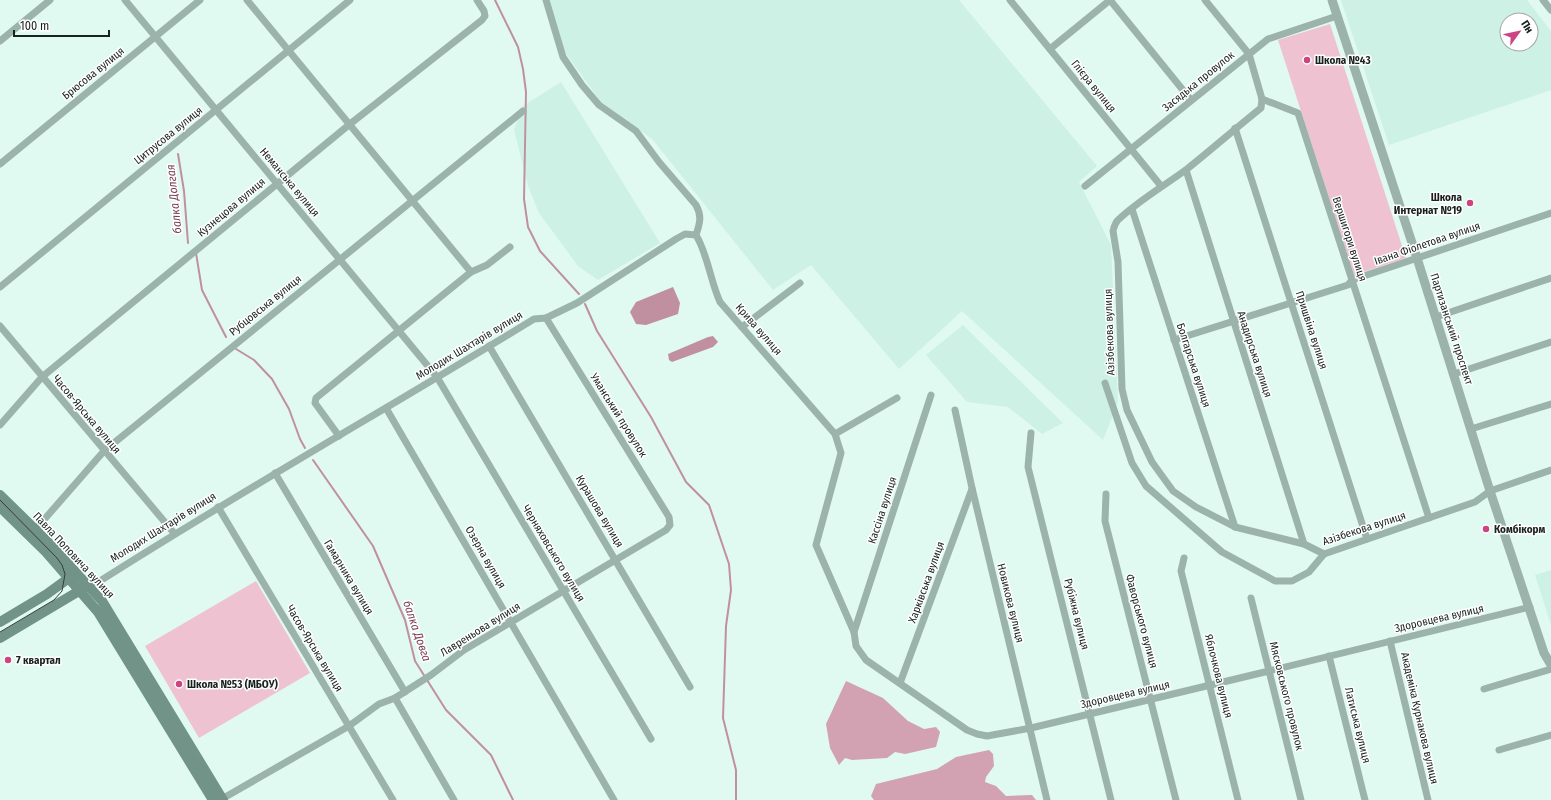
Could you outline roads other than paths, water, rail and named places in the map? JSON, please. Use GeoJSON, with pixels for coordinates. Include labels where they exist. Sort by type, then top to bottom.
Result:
{"type":"FeatureCollection","features":[{"type":"Feature","properties":{"kind":"main road","name":"Павла Поповича вулиця"},"geometry":{"type":"LineString","coordinates":[[0,495],[35,530],[84,588],[220,800]]}},
{"type":"Feature","properties":{"kind":"main road","name":"Павла Поповича вулиця"},"geometry":{"type":"LineString","coordinates":[[0,507],[73,576]]}},
{"type":"Feature","properties":{"kind":"main road"},"geometry":{"type":"LineString","coordinates":[[0,622],[73,576]]}},
{"type":"Feature","properties":{"kind":"main road","name":"Молодих Шахтарів вулиця"},"geometry":{"type":"LineString","coordinates":[[0,638],[84,588]]}},
{"type":"Feature","properties":{"kind":"street"},"geometry":{"type":"LineString","coordinates":[[0,41],[50,0]]}},
{"type":"Feature","properties":{"kind":"street","name":"Неманська вулиця"},"geometry":{"type":"LineString","coordinates":[[125,0],[437,378]]}},
{"type":"Feature","properties":{"kind":"street","name":"Брюсова вулиця"},"geometry":{"type":"LineString","coordinates":[[0,164],[200,0]]}},
{"type":"Feature","properties":{"kind":"street"},"geometry":{"type":"LineString","coordinates":[[246,0],[471,272]]}},
{"type":"Feature","properties":{"kind":"street","name":"Цитрусова вулиця"},"geometry":{"type":"LineString","coordinates":[[0,287],[350,0]]}},
{"type":"Feature","properties":{"kind":"street","name":"Кузнецова вулиця"},"geometry":{"type":"LineString","coordinates":[[0,424],[42,377],[350,124],[482,20],[485,16],[484,11],[477,0]]}},
{"type":"Feature","properties":{"kind":"street"},"geometry":{"type":"LineString","coordinates":[[546,0],[563,57],[571,70],[600,105],[636,131],[659,162],[696,205],[700,213],[700,221],[696,235]]}},
{"type":"Feature","properties":{"kind":"street","name":"Глієра вулиця"},"geometry":{"type":"LineString","coordinates":[[1010,0],[1161,186]]}},
{"type":"Feature","properties":{"kind":"street"},"geometry":{"type":"LineString","coordinates":[[1050,49],[1110,0],[1191,100]]}},
{"type":"Feature","properties":{"kind":"street"},"geometry":{"type":"LineString","coordinates":[[1132,209],[1161,186],[1186,170],[1261,108],[1262,99],[1249,54],[1205,0]]}},
{"type":"Feature","properties":{"kind":"street","name":"Партизанський проспект"},"geometry":{"type":"LineString","coordinates":[[1332,0],[1417,258],[1490,491],[1530,607],[1544,653],[1551,665]]}},
{"type":"Feature","properties":{"kind":"street"},"geometry":{"type":"LineString","coordinates":[[1543,0],[1551,10]]}},
{"type":"Feature","properties":{"kind":"street","name":"Засядька провулок"},"geometry":{"type":"LineString","coordinates":[[1085,186],[1268,39],[1337,16]]}},
{"type":"Feature","properties":{"kind":"street","name":"Вершигори вулиця"},"geometry":{"type":"LineString","coordinates":[[1262,99],[1298,113],[1429,518]]}},
{"type":"Feature","properties":{"kind":"street","name":"Рубцовська вулиця"},"geometry":{"type":"LineString","coordinates":[[35,530],[104,450],[523,111]]}},
{"type":"Feature","properties":{"kind":"street","name":"Пришвіна вулиця"},"geometry":{"type":"LineString","coordinates":[[1235,128],[1367,539]]}},
{"type":"Feature","properties":{"kind":"street","name":"Анадирська вулиця"},"geometry":{"type":"LineString","coordinates":[[1186,170],[1304,544]]}},
{"type":"Feature","properties":{"kind":"street","name":"Азізбекова вулиця"},"geometry":{"type":"LineString","coordinates":[[1132,209],[1117,221],[1113,231],[1118,262],[1122,389],[1127,410],[1152,462],[1172,491],[1196,507],[1235,527],[1304,544],[1324,554],[1475,502],[1490,491],[1551,470]]}},
{"type":"Feature","properties":{"kind":"street","name":"Болгарська вулиця"},"geometry":{"type":"LineString","coordinates":[[1132,209],[1235,527]]}},
{"type":"Feature","properties":{"kind":"street","name":"Івана Фіолетова вулиця"},"geometry":{"type":"LineString","coordinates":[[1174,340],[1348,285],[1352,280],[1551,213]]}},
{"type":"Feature","properties":{"kind":"street","name":"Молодих Шахтарів вулиця"},"geometry":{"type":"LineString","coordinates":[[84,588],[100,581],[174,533],[534,319],[546,318],[589,296],[685,234],[696,235]]}},
{"type":"Feature","properties":{"kind":"street","name":"Крива вулиця"},"geometry":{"type":"LineString","coordinates":[[696,235],[702,244],[712,281],[720,302],[835,434],[841,453],[816,545]]}},
{"type":"Feature","properties":{"kind":"street"},"geometry":{"type":"LineString","coordinates":[[339,436],[315,403],[315,400],[398,330],[471,272],[487,265],[510,247]]}},
{"type":"Feature","properties":{"kind":"street"},"geometry":{"type":"LineString","coordinates":[[1436,318],[1551,278]]}},
{"type":"Feature","properties":{"kind":"street"},"geometry":{"type":"LineString","coordinates":[[742,327],[800,283]]}},
{"type":"Feature","properties":{"kind":"street","name":"Уманський провулок"},"geometry":{"type":"LineString","coordinates":[[546,318],[669,517],[670,525]]}},
{"type":"Feature","properties":{"kind":"street","name":"Часов-Ярська вулиця"},"geometry":{"type":"LineString","coordinates":[[0,326],[174,533]]}},
{"type":"Feature","properties":{"kind":"street"},"geometry":{"type":"LineString","coordinates":[[1454,374],[1551,342]]}},
{"type":"Feature","properties":{"kind":"street","name":"Курашова вулиця"},"geometry":{"type":"LineString","coordinates":[[489,346],[690,687]]}},
{"type":"Feature","properties":{"kind":"street","name":"Черняховського вулиця"},"geometry":{"type":"LineString","coordinates":[[437,378],[651,739]]}},
{"type":"Feature","properties":{"kind":"street"},"geometry":{"type":"LineString","coordinates":[[1104,383],[1132,463],[1146,486],[1222,552],[1275,581],[1292,581],[1309,572],[1324,554]]}},
{"type":"Feature","properties":{"kind":"street","name":"Кассіна вулиця"},"geometry":{"type":"LineString","coordinates":[[854,632],[931,395]]}},
{"type":"Feature","properties":{"kind":"street"},"geometry":{"type":"LineString","coordinates":[[835,434],[897,398]]}},
{"type":"Feature","properties":{"kind":"street"},"geometry":{"type":"LineString","coordinates":[[1471,429],[1551,404]]}},
{"type":"Feature","properties":{"kind":"street","name":"Озерна вулиця"},"geometry":{"type":"LineString","coordinates":[[386,408],[614,800]]}},
{"type":"Feature","properties":{"kind":"street","name":"Новикова вулиця"},"geometry":{"type":"LineString","coordinates":[[955,410],[972,488],[1048,800]]}},
{"type":"Feature","properties":{"kind":"street","name":"Рубіжна вулиця"},"geometry":{"type":"LineString","coordinates":[[1031,433],[1028,467],[1112,800]]}},
{"type":"Feature","properties":{"kind":"street","name":"Гамарника вулиця"},"geometry":{"type":"LineString","coordinates":[[275,473],[405,692]]}},
{"type":"Feature","properties":{"kind":"street","name":"Харківська вулиця"},"geometry":{"type":"LineString","coordinates":[[900,684],[972,488]]}},
{"type":"Feature","properties":{"kind":"street","name":"Фаворського вулиця"},"geometry":{"type":"LineString","coordinates":[[1106,494],[1105,521],[1176,800]]}},
{"type":"Feature","properties":{"kind":"street","name":"Часов-Ярська вулиця"},"geometry":{"type":"LineString","coordinates":[[218,507],[393,800]]}},
{"type":"Feature","properties":{"kind":"street","name":"Лавреньова вулиця"},"geometry":{"type":"LineString","coordinates":[[220,800],[349,726],[379,704],[395,698],[405,692],[431,675],[464,650],[666,530],[670,525]]}},
{"type":"Feature","properties":{"kind":"street","name":"Здоровцева вулиця"},"geometry":{"type":"LineString","coordinates":[[816,545],[854,632],[856,646],[866,660],[967,730],[987,736],[1031,728],[1090,714],[1530,607]]}},
{"type":"Feature","properties":{"kind":"street","name":"Яблочкова вулиця"},"geometry":{"type":"LineString","coordinates":[[1184,558],[1181,571],[1238,800]]}},
{"type":"Feature","properties":{"kind":"street","name":"Мясковського провулок"},"geometry":{"type":"LineString","coordinates":[[1251,598],[1301,800]]}},
{"type":"Feature","properties":{"kind":"street","name":"Академіка Курнакова вулиця"},"geometry":{"type":"LineString","coordinates":[[1390,641],[1428,800]]}},
{"type":"Feature","properties":{"kind":"street","name":"Латиська вулиця"},"geometry":{"type":"LineString","coordinates":[[1329,656],[1365,800]]}},
{"type":"Feature","properties":{"kind":"street"},"geometry":{"type":"LineString","coordinates":[[1484,689],[1551,669]]}},
{"type":"Feature","properties":{"kind":"street"},"geometry":{"type":"LineString","coordinates":[[395,698],[454,800]]}},
{"type":"Feature","properties":{"kind":"street"},"geometry":{"type":"LineString","coordinates":[[1499,750],[1551,735]]}},
{"type":"Feature","properties":{"kind":"waterway"},"geometry":{"type":"LineString","coordinates":[[495,0],[518,47],[523,69],[526,92],[524,199],[528,227],[540,251],[579,294]]}},
{"type":"Feature","properties":{"kind":"waterway","name":"балка Долгая"},"geometry":{"type":"LineString","coordinates":[[178,154],[184,191],[188,243]]}},
{"type":"Feature","properties":{"kind":"waterway","name":"балка Довга"},"geometry":{"type":"LineString","coordinates":[[196,253],[202,290],[226,337]]}},
{"type":"Feature","properties":{"kind":"waterway"},"geometry":{"type":"LineString","coordinates":[[585,304],[597,331],[651,417],[686,482],[709,505],[729,564],[731,590],[726,626],[723,718],[736,770],[736,800]]}},
{"type":"Feature","properties":{"kind":"waterway","name":"балка Довга"},"geometry":{"type":"LineString","coordinates":[[236,349],[254,360],[272,379],[289,409],[300,439],[305,448]]}},
{"type":"Feature","properties":{"kind":"waterway","name":"балка Довга"},"geometry":{"type":"LineString","coordinates":[[313,460],[373,546],[405,620],[415,661],[446,710],[491,755],[513,800]]}},
{"type":"Feature","properties":{"kind":"tram line"},"geometry":{"type":"LineString","coordinates":[[0,500],[57,558],[62,565],[65,574],[62,591],[54,600],[0,632]]}},
{"type":"Feature","properties":{"kind":"place","name":"Школа №43"},"geometry":{"type":"Point","coordinates":[1307,60]}},
{"type":"Feature","properties":{"kind":"place","name":"Школа Интернат №19"},"geometry":{"type":"Point","coordinates":[1470,203]}},
{"type":"Feature","properties":{"kind":"place","name":"Комбікорм"},"geometry":{"type":"Point","coordinates":[1486,529]}},
{"type":"Feature","properties":{"kind":"place","name":"7 квартал"},"geometry":{"type":"Point","coordinates":[8,660]}},
{"type":"Feature","properties":{"kind":"place","name":"Школа №53 (МБОУ)"},"geometry":{"type":"Point","coordinates":[179,684]}}]}
